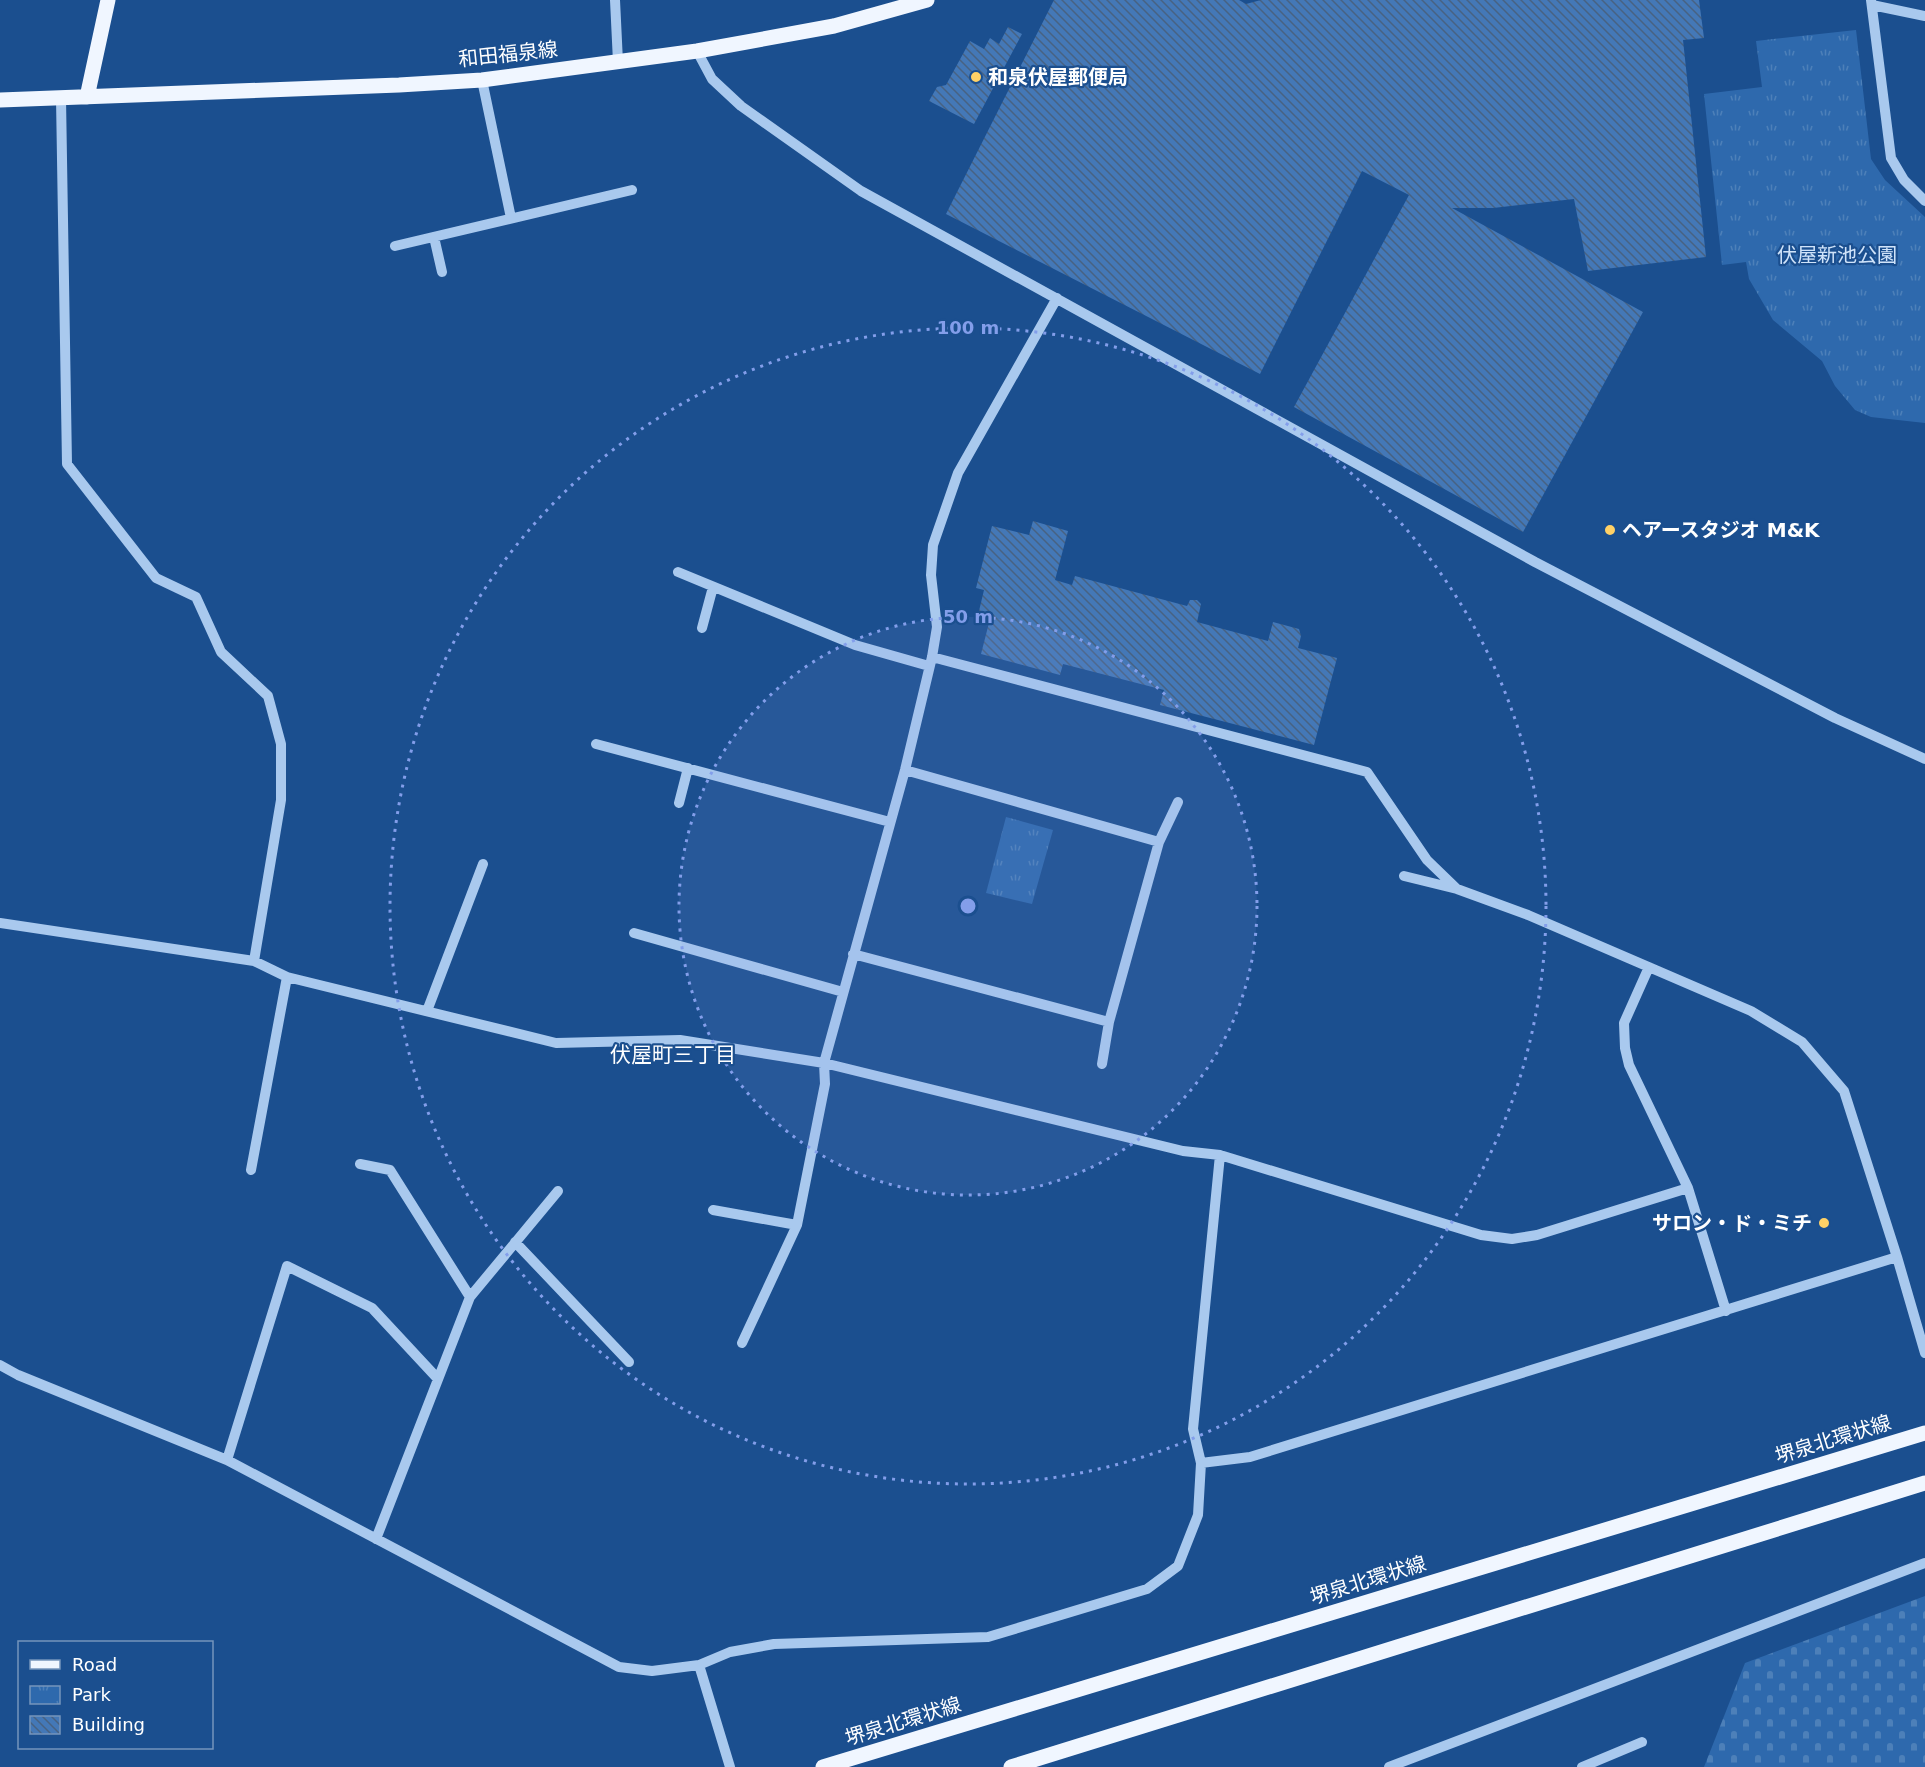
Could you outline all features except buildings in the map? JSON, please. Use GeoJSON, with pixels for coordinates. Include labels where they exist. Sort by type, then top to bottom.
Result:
{"type":"FeatureCollection","features":[{"type":"Feature","properties":{"kind":"main road"},"geometry":{"type":"LineString","coordinates":[[87,97],[108,0]]}},
{"type":"Feature","properties":{"kind":"main road","name":"和田福泉線"},"geometry":{"type":"LineString","coordinates":[[0,100],[399,86],[482,80],[697,51],[834,26],[927,0]]}},
{"type":"Feature","properties":{"kind":"main road","name":"堺泉北環状線"},"geometry":{"type":"LineString","coordinates":[[823,1767],[1925,1432]]}},
{"type":"Feature","properties":{"kind":"main road"},"geometry":{"type":"LineString","coordinates":[[1011,1767],[1925,1483]]}},
{"type":"Feature","properties":{"kind":"street"},"geometry":{"type":"LineString","coordinates":[[615,0],[618,62]]}},
{"type":"Feature","properties":{"kind":"street"},"geometry":{"type":"LineString","coordinates":[[1925,16],[1872,2],[1891,158],[1904,180],[1925,201]]}},
{"type":"Feature","properties":{"kind":"street"},"geometry":{"type":"LineString","coordinates":[[697,51],[712,79],[741,106],[861,191],[1535,562],[1835,718],[1925,759]]}},
{"type":"Feature","properties":{"kind":"street"},"geometry":{"type":"LineString","coordinates":[[482,80],[511,218]]}},
{"type":"Feature","properties":{"kind":"street"},"geometry":{"type":"LineString","coordinates":[[61,98],[67,464],[156,578],[196,597],[221,652],[268,696],[281,744],[281,800],[254,961]]}},
{"type":"Feature","properties":{"kind":"street"},"geometry":{"type":"LineString","coordinates":[[395,246],[632,190]]}},
{"type":"Feature","properties":{"kind":"street"},"geometry":{"type":"LineString","coordinates":[[434,237],[442,272]]}},
{"type":"Feature","properties":{"kind":"street"},"geometry":{"type":"LineString","coordinates":[[742,1343],[797,1225],[825,1084],[824,1064],[905,770],[938,627],[931,575],[933,545],[958,473],[1057,298]]}},
{"type":"Feature","properties":{"kind":"street"},"geometry":{"type":"LineString","coordinates":[[678,572],[855,645],[930,661],[1367,772],[1427,860],[1457,889]]}},
{"type":"Feature","properties":{"kind":"street"},"geometry":{"type":"LineString","coordinates":[[702,628],[713,587]]}},
{"type":"Feature","properties":{"kind":"street"},"geometry":{"type":"LineString","coordinates":[[596,744],[890,822]]}},
{"type":"Feature","properties":{"kind":"street"},"geometry":{"type":"LineString","coordinates":[[679,803],[688,768]]}},
{"type":"Feature","properties":{"kind":"street"},"geometry":{"type":"LineString","coordinates":[[905,770],[1159,842]]}},
{"type":"Feature","properties":{"kind":"street"},"geometry":{"type":"LineString","coordinates":[[1102,1064],[1109,1022],[1159,842],[1178,802]]}},
{"type":"Feature","properties":{"kind":"street"},"geometry":{"type":"LineString","coordinates":[[427,1011],[483,864]]}},
{"type":"Feature","properties":{"kind":"street"},"geometry":{"type":"LineString","coordinates":[[1404,876],[1457,889],[1528,915],[1751,1011],[1802,1042],[1844,1091],[1925,1353]]}},
{"type":"Feature","properties":{"kind":"street"},"geometry":{"type":"LineString","coordinates":[[0,923],[254,961],[287,976],[556,1043],[680,1040],[824,1064],[1183,1151],[1220,1155],[1481,1235],[1512,1239],[1537,1235],[1688,1188]]}},
{"type":"Feature","properties":{"kind":"street"},"geometry":{"type":"LineString","coordinates":[[634,933],[843,992]]}},
{"type":"Feature","properties":{"kind":"street"},"geometry":{"type":"LineString","coordinates":[[853,954],[1109,1022]]}},
{"type":"Feature","properties":{"kind":"street"},"geometry":{"type":"LineString","coordinates":[[1649,967],[1624,1023],[1625,1048],[1629,1065],[1688,1188],[1726,1311]]}},
{"type":"Feature","properties":{"kind":"street"},"geometry":{"type":"LineString","coordinates":[[251,1170],[287,976]]}},
{"type":"Feature","properties":{"kind":"street"},"geometry":{"type":"LineString","coordinates":[[0,1365],[18,1375],[227,1460],[619,1666],[652,1671],[699,1665],[730,1652],[774,1644],[988,1637],[1147,1588],[1179,1566],[1198,1515],[1201,1463],[1193,1429],[1220,1155]]}},
{"type":"Feature","properties":{"kind":"street"},"geometry":{"type":"LineString","coordinates":[[360,1164],[390,1170],[470,1297]]}},
{"type":"Feature","properties":{"kind":"street"},"geometry":{"type":"LineString","coordinates":[[376,1539],[470,1297],[558,1191]]}},
{"type":"Feature","properties":{"kind":"street"},"geometry":{"type":"LineString","coordinates":[[713,1210],[797,1225]]}},
{"type":"Feature","properties":{"kind":"street"},"geometry":{"type":"LineString","coordinates":[[515,1242],[629,1362]]}},
{"type":"Feature","properties":{"kind":"street"},"geometry":{"type":"LineString","coordinates":[[1201,1463],[1250,1457],[1897,1257]]}},
{"type":"Feature","properties":{"kind":"street"},"geometry":{"type":"LineString","coordinates":[[227,1460],[287,1266],[372,1308],[438,1379]]}},
{"type":"Feature","properties":{"kind":"street"},"geometry":{"type":"LineString","coordinates":[[1389,1767],[1925,1563]]}},
{"type":"Feature","properties":{"kind":"street"},"geometry":{"type":"LineString","coordinates":[[699,1665],[730,1767]]}},
{"type":"Feature","properties":{"kind":"street"},"geometry":{"type":"LineString","coordinates":[[1582,1767],[1642,1742]]}},
{"type":"Feature","properties":{"kind":"green space","name":"伏屋新池公園"},"geometry":{"type":"Polygon","coordinates":[[[1856,30],[1871,159],[1885,180],[1925,217],[1925,423],[1871,417],[1855,410],[1835,386],[1822,361],[1773,320],[1749,279],[1746,262],[1722,265],[1704,94],[1762,87],[1756,41],[1856,30]]]}},
{"type":"Feature","properties":{"kind":"green space"},"geometry":{"type":"Polygon","coordinates":[[[1006,817],[1053,830],[1032,904],[986,893],[1006,817]]]}},
{"type":"Feature","properties":{"kind":"green space"},"geometry":{"type":"Polygon","coordinates":[[[1925,1596],[1925,1767],[1704,1767],[1745,1663],[1925,1596]]]}},
{"type":"Feature","properties":{"kind":"place","name":"和泉伏屋郵便局"},"geometry":{"type":"Point","coordinates":[976,77]}},
{"type":"Feature","properties":{"kind":"place","name":"ヘアースタジオ M&K"},"geometry":{"type":"Point","coordinates":[1610,530]}},
{"type":"Feature","properties":{"kind":"place","name":"サロン・ド・ミチ"},"geometry":{"type":"Point","coordinates":[1824,1223]}},
{"type":"Feature","properties":{"kind":"district","name":"伏屋町三丁目"},"geometry":{"type":"Point","coordinates":[673,1055]}}]}
